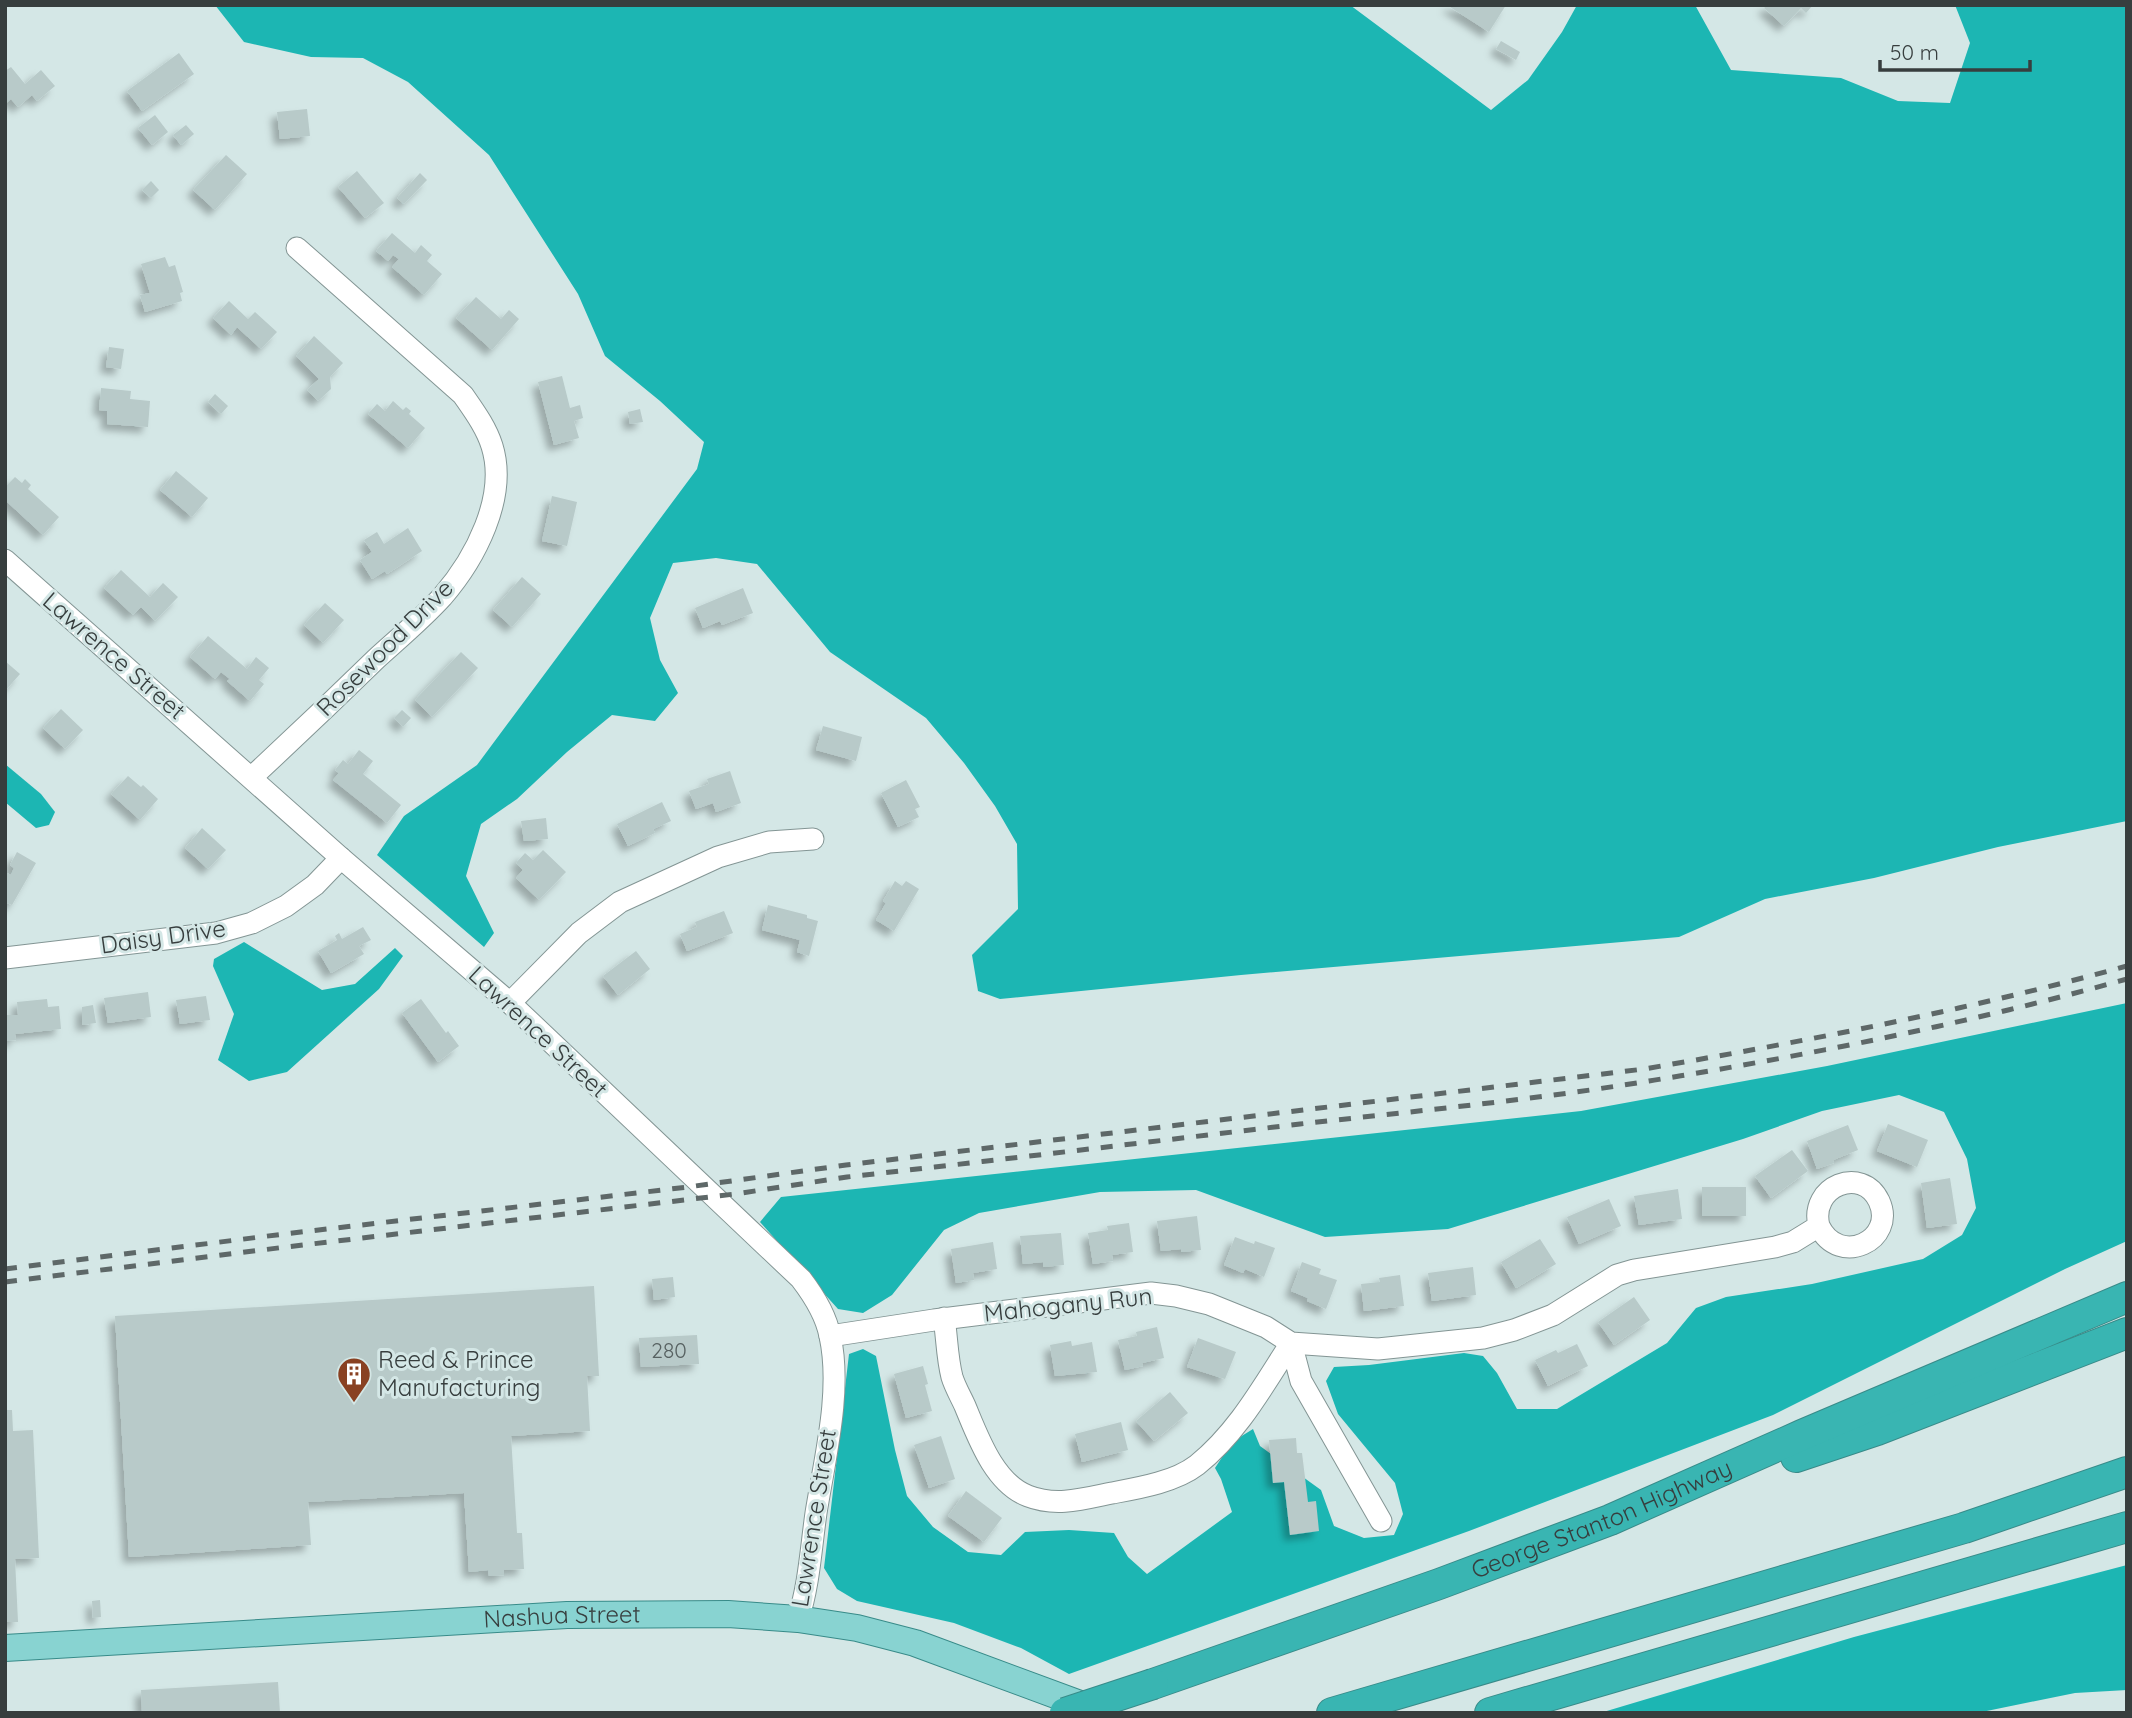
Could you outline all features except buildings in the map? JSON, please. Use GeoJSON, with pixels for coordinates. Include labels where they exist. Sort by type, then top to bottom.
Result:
{"type":"FeatureCollection","features":[{"type":"Feature","properties":{"kind":"highway","name":"George Stanton Highway"},"geometry":{"type":"LineString","coordinates":[[1065,1713],[1439,1584],[1610,1520],[2127,1297]]}},
{"type":"Feature","properties":{"kind":"highway"},"geometry":{"type":"LineString","coordinates":[[1610,1520],[1877,1430],[2127,1333]]}},
{"type":"Feature","properties":{"kind":"highway"},"geometry":{"type":"LineString","coordinates":[[1332,1713],[1964,1528],[2127,1472]]}},
{"type":"Feature","properties":{"kind":"highway"},"geometry":{"type":"LineString","coordinates":[[1490,1713],[2127,1527]]}},
{"type":"Feature","properties":{"kind":"main road","name":"Nashua Street"},"geometry":{"type":"LineString","coordinates":[[5,1648],[567,1615],[728,1614],[797,1619],[856,1628],[915,1643],[1104,1713]]}},
{"type":"Feature","properties":{"kind":"street","name":"Rosewood Drive"},"geometry":{"type":"LineString","coordinates":[[252,777],[442,597],[468,561],[479,540],[495,485],[492,447],[482,422],[463,395],[297,248]]}},
{"type":"Feature","properties":{"kind":"street","name":"Lawrence Street"},"geometry":{"type":"LineString","coordinates":[[5,560],[341,858],[510,1003],[800,1279],[814,1297],[831,1336],[835,1370],[802,1606],[797,1619]]}},
{"type":"Feature","properties":{"kind":"street"},"geometry":{"type":"LineString","coordinates":[[510,1003],[579,933],[620,902],[718,857],[769,842],[813,839]]}},
{"type":"Feature","properties":{"kind":"street","name":"Daisy Drive"},"geometry":{"type":"LineString","coordinates":[[5,958],[216,933],[251,923],[286,906],[306,892],[341,858]]}},
{"type":"Feature","properties":{"kind":"street","name":"Mahogany Run"},"geometry":{"type":"LineString","coordinates":[[831,1336],[944,1318],[1151,1293],[1209,1304],[1266,1326],[1291,1343],[1378,1349],[1483,1338],[1553,1315],[1617,1275],[1775,1247],[1793,1242],[1819,1226]]}},
{"type":"Feature","properties":{"kind":"street"},"geometry":{"type":"LineString","coordinates":[[944,1318],[952,1377],[980,1440],[995,1466],[1016,1490],[1029,1496],[1057,1502],[1132,1489],[1163,1481],[1194,1467],[1217,1448],[1238,1425],[1291,1343]]}},
{"type":"Feature","properties":{"kind":"street"},"geometry":{"type":"LineString","coordinates":[[1291,1343],[1301,1381],[1381,1521]]}},
{"type":"Feature","properties":{"kind":"shaded area"},"geometry":{"type":"Polygon","coordinates":[[[215,5],[1350,5],[1491,110],[1528,80],[1562,32],[1577,5],[1695,5],[1731,70],[1841,78],[1898,101],[1950,103],[1970,43],[1955,5],[2127,5],[2127,821],[1998,847],[1874,878],[1765,899],[1679,937],[1000,999],[978,991],[972,955],[1018,909],[1017,844],[995,806],[964,763],[926,718],[830,652],[757,564],[716,558],[673,563],[650,618],[660,660],[678,693],[655,721],[612,715],[517,799],[481,824],[466,876],[494,933],[484,947],[377,855],[404,816],[477,765],[697,469],[704,442],[605,356],[578,294],[489,155],[408,82],[363,58],[311,57],[244,42],[215,5]]]}},
{"type":"Feature","properties":{"kind":"shaded area"},"geometry":{"type":"Polygon","coordinates":[[[5,764],[41,794],[55,812],[49,825],[36,828],[5,802],[5,764]]]}},
{"type":"Feature","properties":{"kind":"shaded area"},"geometry":{"type":"Polygon","coordinates":[[[244,942],[322,990],[355,984],[395,948],[403,956],[379,989],[287,1072],[249,1081],[218,1060],[234,1014],[213,966],[214,959],[244,942]]]}},
{"type":"Feature","properties":{"kind":"shaded area"},"geometry":{"type":"Polygon","coordinates":[[[2127,1003],[2127,1241],[2065,1269],[1773,1415],[1469,1531],[1069,1674],[1021,1648],[954,1623],[857,1601],[837,1589],[824,1568],[849,1354],[863,1349],[876,1356],[907,1496],[933,1527],[968,1552],[1001,1555],[1025,1532],[1069,1530],[1114,1533],[1128,1557],[1147,1574],[1232,1512],[1215,1468],[1232,1442],[1253,1429],[1260,1446],[1321,1490],[1334,1526],[1364,1538],[1394,1535],[1403,1514],[1395,1483],[1338,1414],[1326,1381],[1334,1367],[1464,1353],[1483,1356],[1497,1373],[1517,1409],[1557,1409],[1667,1343],[1696,1308],[1726,1297],[1812,1284],[1923,1259],[1962,1235],[1976,1208],[1967,1159],[1944,1112],[1899,1095],[1822,1111],[1743,1139],[1448,1229],[1325,1237],[1196,1190],[1100,1192],[979,1213],[944,1230],[892,1295],[863,1313],[838,1309],[760,1222],[781,1197],[1581,1111],[1827,1066],[2127,1003]]]}},
{"type":"Feature","properties":{"kind":"shaded area"},"geometry":{"type":"Polygon","coordinates":[[[2127,1565],[2127,1690],[2075,1693],[1977,1713],[1600,1713],[1854,1637],[2127,1565]]]}},
{"type":"Feature","properties":{"kind":"railway"},"geometry":{"type":"LineString","coordinates":[[5,1269],[1644,1069],[1887,1024],[2127,966]]}},
{"type":"Feature","properties":{"kind":"railway"},"geometry":{"type":"LineString","coordinates":[[5,1282],[735,1194],[847,1177],[1605,1088],[1889,1037],[2009,1010],[2127,979]]}},
{"type":"Feature","properties":{"kind":"place","name":"Reed & Prince Manufacturing"},"geometry":{"type":"Point","coordinates":[354,1404]}}]}
